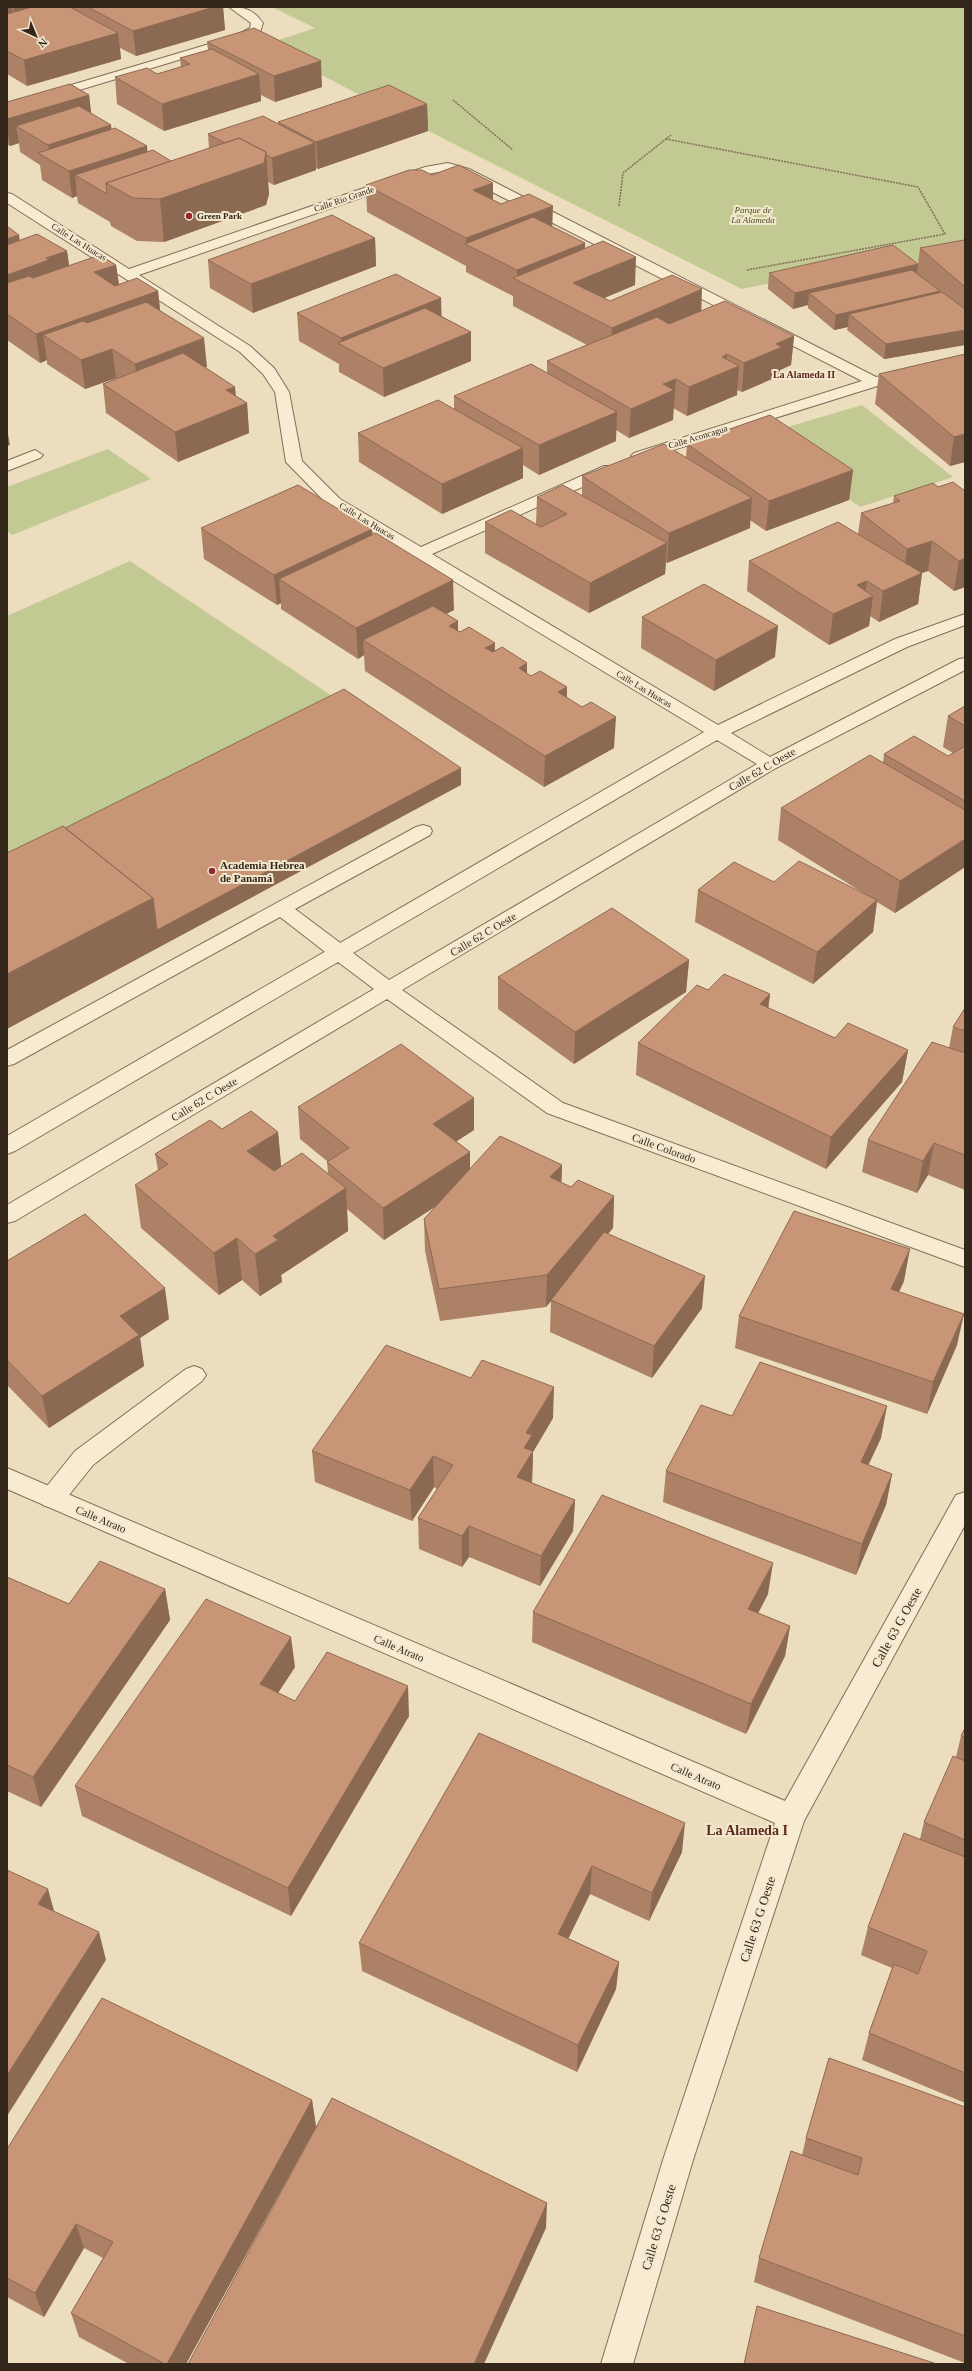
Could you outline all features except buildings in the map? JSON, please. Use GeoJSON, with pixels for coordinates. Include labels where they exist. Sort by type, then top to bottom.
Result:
{"type":"FeatureCollection","features":[{"type":"Feature","properties":{"kind":"street"},"geometry":{"type":"LineString","coordinates":[[7,108],[237,40],[256,30],[257,24],[250,15],[235,7]]}},
{"type":"Feature","properties":{"kind":"street","name":"Calle Rio Grande"},"geometry":{"type":"LineString","coordinates":[[128,274],[430,170],[448,166],[464,172],[875,382]]}},
{"type":"Feature","properties":{"kind":"street","name":"Calle Las Huacas"},"geometry":{"type":"LineString","coordinates":[[7,197],[245,349],[269,371],[282,392],[294,462],[334,502],[716,733],[770,764]]}},
{"type":"Feature","properties":{"kind":"street","name":"Calle Aconcagua"},"geometry":{"type":"LineString","coordinates":[[421,554],[640,455],[875,382],[897,377]]}},
{"type":"Feature","properties":{"kind":"street"},"geometry":{"type":"LineString","coordinates":[[7,466],[35,455]]}},
{"type":"Feature","properties":{"kind":"street"},"geometry":{"type":"LineString","coordinates":[[7,1146],[716,733],[901,643],[965,620]]}},
{"type":"Feature","properties":{"kind":"street","name":"Calle 62 C Oeste"},"geometry":{"type":"LineString","coordinates":[[7,1216],[770,764],[965,664]]}},
{"type":"Feature","properties":{"kind":"street"},"geometry":{"type":"LineString","coordinates":[[7,1059],[423,831]]}},
{"type":"Feature","properties":{"kind":"street","name":"Calle Colorado"},"geometry":{"type":"LineString","coordinates":[[282,909],[388,990],[555,1108],[965,1259]]}},
{"type":"Feature","properties":{"kind":"street"},"geometry":{"type":"LineString","coordinates":[[52,1498],[84,1458],[194,1375]]}},
{"type":"Feature","properties":{"kind":"street","name":"Calle Atrato"},"geometry":{"type":"LineString","coordinates":[[7,1478],[791,1817]]}},
{"type":"Feature","properties":{"kind":"street","name":"Calle 63 G Oeste"},"geometry":{"type":"LineString","coordinates":[[617,2364],[678,2160],[791,1817],[965,1502]]}},
{"type":"Feature","properties":{"kind":"path"},"geometry":{"type":"LineString","coordinates":[[453,100],[519,155]]}},
{"type":"Feature","properties":{"kind":"path"},"geometry":{"type":"LineString","coordinates":[[612,203],[619,207],[623,173],[671,135]]}},
{"type":"Feature","properties":{"kind":"path"},"geometry":{"type":"LineString","coordinates":[[666,139],[918,187],[945,234],[744,271]]}},
{"type":"Feature","properties":{"kind":"green space","name":"Parque de La Alameda"},"geometry":{"type":"Polygon","coordinates":[[[272,7],[965,7],[965,252],[901,266],[890,259],[742,289],[452,143],[264,45],[315,28],[272,7]]]}},
{"type":"Feature","properties":{"kind":"green space"},"geometry":{"type":"Polygon","coordinates":[[[862,405],[953,477],[860,507],[760,435],[862,405]]]}},
{"type":"Feature","properties":{"kind":"green space"},"geometry":{"type":"Polygon","coordinates":[[[108,449],[151,479],[12,535],[7,531],[7,487],[108,449]]]}},
{"type":"Feature","properties":{"kind":"green space"},"geometry":{"type":"Polygon","coordinates":[[[130,561],[341,702],[7,871],[7,616],[130,561]]]}},
{"type":"Feature","properties":{"kind":"place","name":"Green Park"},"geometry":{"type":"Point","coordinates":[189,216]}},
{"type":"Feature","properties":{"kind":"place","name":"Academia Hebrea de Panamá"},"geometry":{"type":"Point","coordinates":[212,871]}},
{"type":"Feature","properties":{"kind":"district","name":"La Alameda II"},"geometry":{"type":"Point","coordinates":[804,374]}},
{"type":"Feature","properties":{"kind":"district","name":"La Alameda I"},"geometry":{"type":"Point","coordinates":[747,1830]}}]}
